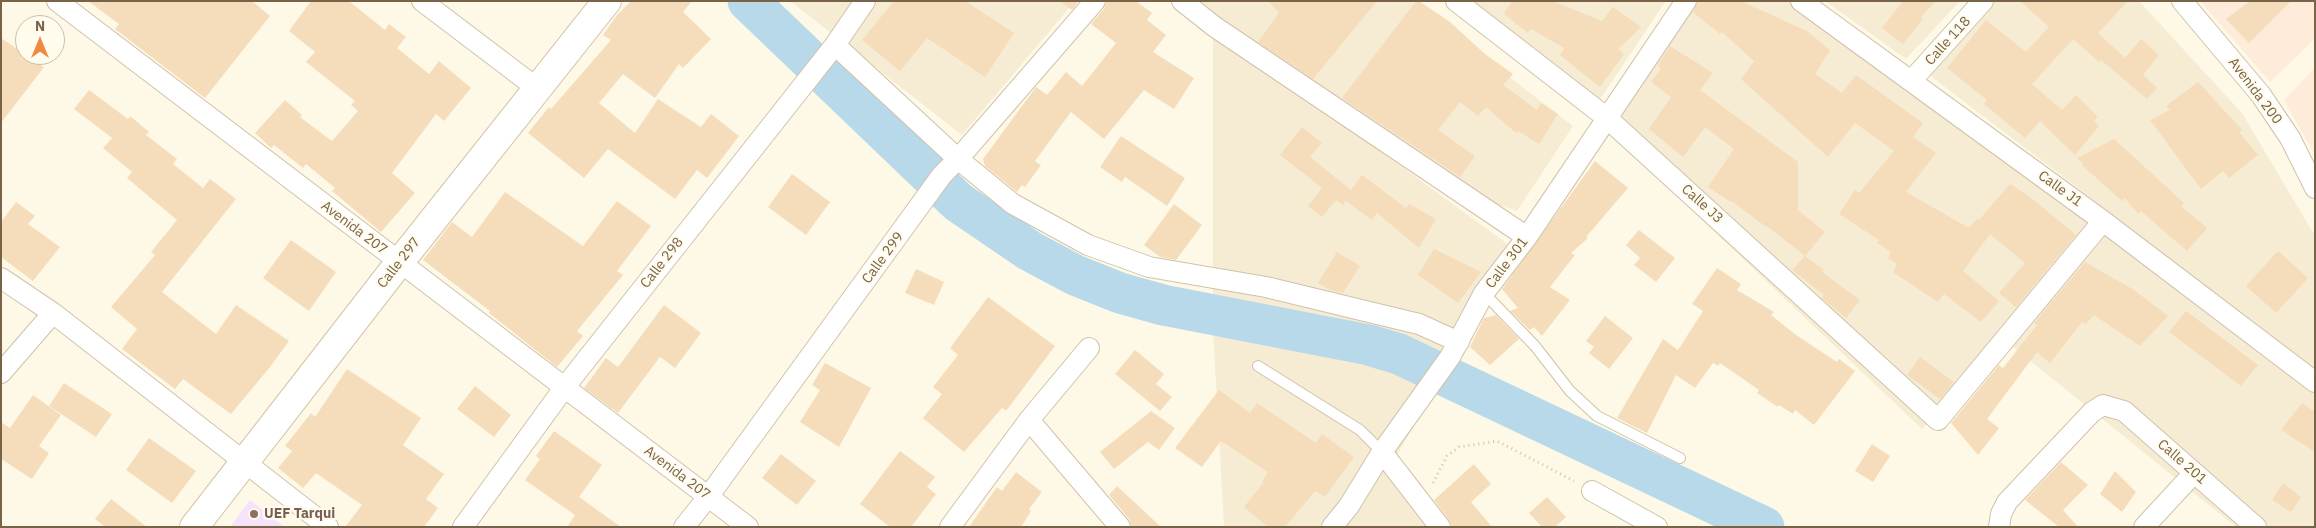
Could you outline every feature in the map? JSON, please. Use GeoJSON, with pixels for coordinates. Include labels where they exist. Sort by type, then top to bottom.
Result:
{"type":"FeatureCollection","features":[{"type":"Feature","properties":{"kind":"street","name":"Avenida 207"},"geometry":{"type":"LineString","coordinates":[[58,1],[399,263],[748,527]]}},
{"type":"Feature","properties":{"kind":"street"},"geometry":{"type":"LineString","coordinates":[[422,1],[546,79]]}},
{"type":"Feature","properties":{"kind":"street","name":"Calle 297"},"geometry":{"type":"LineString","coordinates":[[194,527],[399,263],[607,1]]}},
{"type":"Feature","properties":{"kind":"street","name":"Calle 298"},"geometry":{"type":"LineString","coordinates":[[463,527],[564,388],[745,157],[770,129],[834,46],[865,1]]}},
{"type":"Feature","properties":{"kind":"street","name":"Calle 299"},"geometry":{"type":"LineString","coordinates":[[684,527],[708,497],[942,175],[958,160],[1095,1]]}},
{"type":"Feature","properties":{"kind":"street"},"geometry":{"type":"LineString","coordinates":[[1182,1],[1215,27],[1527,237]]}},
{"type":"Feature","properties":{"kind":"street","name":"Calle J3"},"geometry":{"type":"LineString","coordinates":[[1456,1],[1607,118],[1938,420],[2103,221]]}},
{"type":"Feature","properties":{"kind":"street","name":"Calle 301"},"geometry":{"type":"LineString","coordinates":[[1332,527],[1349,506],[1382,452],[1454,349],[1484,293],[1527,237],[1686,1]]}},
{"type":"Feature","properties":{"kind":"street","name":"Calle J1"},"geometry":{"type":"LineString","coordinates":[[1801,1],[1912,80],[2103,221],[2315,382]]}},
{"type":"Feature","properties":{"kind":"street","name":"Calle 118"},"geometry":{"type":"LineString","coordinates":[[1912,80],[1983,1]]}},
{"type":"Feature","properties":{"kind":"street","name":"Avenida 200"},"geometry":{"type":"LineString","coordinates":[[2182,1],[2261,95],[2290,138],[2311,176],[2315,188]]}},
{"type":"Feature","properties":{"kind":"street"},"geometry":{"type":"LineString","coordinates":[[834,46],[958,160],[1013,204],[1088,245],[1148,267],[1266,287],[1419,324],[1454,349]]}},
{"type":"Feature","properties":{"kind":"street"},"geometry":{"type":"LineString","coordinates":[[1,278],[53,313],[328,527]]}},
{"type":"Feature","properties":{"kind":"street"},"geometry":{"type":"LineString","coordinates":[[1,373],[53,313]]}},
{"type":"Feature","properties":{"kind":"street"},"geometry":{"type":"LineString","coordinates":[[950,527],[1029,420],[1089,348]]}},
{"type":"Feature","properties":{"kind":"street","name":"Calle 201"},"geometry":{"type":"LineString","coordinates":[[2000,520],[2014,495],[2092,412],[2103,405],[2124,411],[2256,527]]}},
{"type":"Feature","properties":{"kind":"street"},"geometry":{"type":"LineString","coordinates":[[1029,420],[1120,527]]}},
{"type":"Feature","properties":{"kind":"street"},"geometry":{"type":"LineString","coordinates":[[1382,452],[1440,527]]}},
{"type":"Feature","properties":{"kind":"street"},"geometry":{"type":"LineString","coordinates":[[2144,527],[2194,472]]}},
{"type":"Feature","properties":{"kind":"street"},"geometry":{"type":"LineString","coordinates":[[1592,491],[1657,527]]}},
{"type":"Feature","properties":{"kind":"lane"},"geometry":{"type":"LineString","coordinates":[[1484,293],[1535,346],[1570,391],[1597,416],[1680,458]]}},
{"type":"Feature","properties":{"kind":"lane"},"geometry":{"type":"LineString","coordinates":[[1258,366],[1360,430],[1382,452]]}},
{"type":"Feature","properties":{"kind":"path"},"geometry":{"type":"LineString","coordinates":[[1423,504],[1447,456],[1459,447],[1497,440],[1592,491]]}},
{"type":"Feature","properties":{"kind":"shaded area"},"geometry":{"type":"Polygon","coordinates":[[[790,1],[1075,1],[962,135],[790,1]]]}},
{"type":"Feature","properties":{"kind":"shaded area"},"geometry":{"type":"Polygon","coordinates":[[[1197,1],[1411,1],[1573,126],[1517,211],[1452,190],[1197,1]]]}},
{"type":"Feature","properties":{"kind":"shaded area"},"geometry":{"type":"Polygon","coordinates":[[[1466,1],[1666,1],[1596,105],[1466,1]]]}},
{"type":"Feature","properties":{"kind":"shaded area"},"geometry":{"type":"Polygon","coordinates":[[[1683,1],[1800,1],[2315,389],[2315,527],[2236,527],[2002,338],[1922,429],[1598,121],[1683,1]]]}},
{"type":"Feature","properties":{"kind":"shaded area"},"geometry":{"type":"Polygon","coordinates":[[[1825,1],[1960,1],[1906,59],[1825,1]]]}},
{"type":"Feature","properties":{"kind":"shaded area"},"geometry":{"type":"Polygon","coordinates":[[[1993,1],[2139,1],[2242,113],[2315,236],[2315,369],[1924,71],[1993,1]]]}},
{"type":"Feature","properties":{"kind":"shaded area"},"geometry":{"type":"Polygon","coordinates":[[[2200,1],[2315,1],[2315,39],[2270,82],[2200,1]]]}},
{"type":"Feature","properties":{"kind":"shaded area"},"geometry":{"type":"Polygon","coordinates":[[[1213,29],[1513,248],[1394,461],[1442,527],[1224,527],[1213,330],[1213,29]]]}},
{"type":"Feature","properties":{"kind":"shaded area"},"geometry":{"type":"Polygon","coordinates":[[[2315,68],[2315,155],[2284,100],[2315,68]]]}},
{"type":"Feature","properties":{"kind":"shaded area","name":"UEF Tarqui"},"geometry":{"type":"Polygon","coordinates":[[[250,500],[285,527],[230,527],[250,500]]]}},
{"type":"Feature","properties":{"kind":"building"},"geometry":{"type":"Polygon","coordinates":[[[88,1],[252,1],[270,16],[205,98],[115,29],[119,24],[88,1]]]}},
{"type":"Feature","properties":{"kind":"building"},"geometry":{"type":"Polygon","coordinates":[[[311,1],[349,1],[385,30],[389,24],[406,37],[397,48],[429,74],[439,61],[471,88],[444,121],[436,114],[392,173],[415,193],[381,232],[332,191],[335,188],[306,164],[303,168],[274,145],[271,148],[255,133],[285,100],[302,115],[300,117],[332,141],[358,111],[351,105],[355,101],[306,62],[315,52],[289,31],[311,1]]]}},
{"type":"Feature","properties":{"kind":"building"},"geometry":{"type":"Polygon","coordinates":[[[631,1],[692,1],[683,12],[711,39],[683,68],[679,64],[655,98],[623,74],[599,103],[635,133],[658,99],[701,127],[711,114],[739,136],[707,178],[697,170],[675,199],[608,149],[584,178],[528,133],[549,107],[551,109],[611,40],[603,35],[617,15],[631,1]]]}},
{"type":"Feature","properties":{"kind":"building"},"geometry":{"type":"Polygon","coordinates":[[[894,1],[965,1],[1014,33],[985,77],[927,38],[900,71],[862,40],[894,1]]]}},
{"type":"Feature","properties":{"kind":"building"},"geometry":{"type":"Polygon","coordinates":[[[1060,1],[1079,1],[1072,10],[1060,1]]]}},
{"type":"Feature","properties":{"kind":"building"},"geometry":{"type":"Polygon","coordinates":[[[1107,1],[1136,1],[1152,13],[1147,20],[1166,35],[1153,52],[1194,78],[1174,109],[1144,90],[1104,139],[1071,112],[1035,161],[1041,165],[1025,187],[1022,185],[1017,192],[985,166],[983,159],[1036,87],[1047,95],[1066,72],[1082,86],[1116,43],[1091,24],[1104,9],[1107,1]]]}},
{"type":"Feature","properties":{"kind":"building"},"geometry":{"type":"Polygon","coordinates":[[[1268,1],[1377,1],[1313,79],[1258,42],[1279,13],[1268,1]]]}},
{"type":"Feature","properties":{"kind":"building"},"geometry":{"type":"Polygon","coordinates":[[[1416,1],[1419,1],[1450,22],[1485,54],[1513,74],[1503,85],[1537,110],[1541,103],[1558,114],[1539,144],[1518,131],[1516,133],[1486,107],[1478,116],[1460,102],[1438,130],[1475,156],[1460,177],[1342,98],[1416,1]]]}},
{"type":"Feature","properties":{"kind":"building"},"geometry":{"type":"Polygon","coordinates":[[[1512,1],[1552,1],[1602,21],[1613,7],[1641,27],[1618,49],[1624,54],[1600,87],[1560,55],[1564,48],[1531,29],[1528,33],[1504,14],[1512,1]]]}},
{"type":"Feature","properties":{"kind":"building"},"geometry":{"type":"Polygon","coordinates":[[[1698,1],[1741,1],[1807,31],[1830,50],[1815,74],[1842,93],[1856,75],[1923,123],[1913,137],[1936,153],[1906,192],[1969,228],[1977,219],[1979,220],[2010,184],[2030,197],[2076,235],[2016,307],[1999,293],[2025,263],[1990,234],[1963,271],[1999,301],[1981,322],[1944,294],[1938,302],[1893,272],[1897,264],[1888,258],[1891,252],[1877,243],[1879,240],[1839,214],[1855,190],[1859,193],[1894,151],[1855,123],[1828,157],[1741,79],[1754,61],[1722,32],[1720,34],[1693,12],[1698,1]]]}},
{"type":"Feature","properties":{"kind":"building"},"geometry":{"type":"Polygon","coordinates":[[[1903,1],[1936,1],[1921,17],[1923,19],[1903,44],[1882,28],[1903,1]]]}},
{"type":"Feature","properties":{"kind":"building"},"geometry":{"type":"Polygon","coordinates":[[[2020,1],[2128,1],[2098,33],[2125,58],[2141,39],[2159,55],[2143,75],[2157,88],[2147,99],[2073,39],[2032,84],[2062,110],[2076,95],[2098,117],[2094,121],[2099,126],[2075,155],[2040,121],[2025,138],[1984,104],[1987,100],[1947,68],[1986,20],[2026,52],[2049,27],[2020,1]]]}},
{"type":"Feature","properties":{"kind":"building"},"geometry":{"type":"Polygon","coordinates":[[[2250,1],[2291,1],[2249,43],[2226,19],[2250,1]]]}},
{"type":"Feature","properties":{"kind":"building"},"geometry":{"type":"Polygon","coordinates":[[[1,38],[15,47],[15,65],[41,65],[44,67],[1,123],[1,38]]]}},
{"type":"Feature","properties":{"kind":"building"},"geometry":{"type":"Polygon","coordinates":[[[1670,46],[1713,73],[1700,90],[1798,162],[1798,210],[1825,232],[1805,256],[1732,201],[1708,187],[1734,149],[1705,127],[1683,157],[1649,129],[1671,97],[1651,82],[1661,69],[1658,66],[1670,46]]]}},
{"type":"Feature","properties":{"kind":"building"},"geometry":{"type":"Polygon","coordinates":[[[2198,82],[2242,130],[2239,132],[2258,155],[2229,178],[2223,171],[2201,189],[2150,120],[2170,110],[2166,106],[2198,82]]]}},
{"type":"Feature","properties":{"kind":"building"},"geometry":{"type":"Polygon","coordinates":[[[89,90],[128,119],[130,116],[149,132],[146,135],[177,159],[173,164],[203,188],[210,179],[236,199],[162,292],[216,334],[236,305],[289,341],[231,414],[183,379],[175,389],[122,349],[137,329],[111,307],[155,255],[151,252],[177,220],[127,178],[132,172],[103,148],[112,138],[74,109],[89,90]]]}},
{"type":"Feature","properties":{"kind":"building"},"geometry":{"type":"Polygon","coordinates":[[[1302,127],[1322,143],[1310,157],[1351,190],[1362,175],[1406,208],[1409,204],[1436,219],[1419,248],[1377,213],[1372,220],[1346,201],[1343,205],[1336,200],[1322,217],[1308,206],[1322,188],[1280,155],[1302,127]]]}},
{"type":"Feature","properties":{"kind":"building"},"geometry":{"type":"Polygon","coordinates":[[[1121,136],[1185,178],[1167,206],[1125,177],[1122,182],[1100,167],[1121,136]]]}},
{"type":"Feature","properties":{"kind":"building"},"geometry":{"type":"Polygon","coordinates":[[[2114,139],[2184,203],[2181,206],[2207,228],[2187,251],[2141,211],[2138,214],[2125,198],[2122,201],[2082,165],[2083,163],[2077,158],[2114,139]]]}},
{"type":"Feature","properties":{"kind":"building"},"geometry":{"type":"Polygon","coordinates":[[[1595,161],[1628,188],[1586,237],[1588,238],[1571,253],[1575,255],[1550,287],[1570,300],[1542,336],[1534,327],[1530,330],[1510,311],[1518,308],[1502,289],[1595,161]]]}},
{"type":"Feature","properties":{"kind":"building"},"geometry":{"type":"Polygon","coordinates":[[[792,174],[830,202],[806,235],[768,207],[792,174]]]}},
{"type":"Feature","properties":{"kind":"building"},"geometry":{"type":"Polygon","coordinates":[[[505,192],[583,246],[617,201],[651,226],[617,271],[623,275],[577,331],[583,336],[557,367],[489,313],[490,311],[423,260],[452,222],[472,237],[505,192]]]}},
{"type":"Feature","properties":{"kind":"building"},"geometry":{"type":"Polygon","coordinates":[[[16,202],[35,216],[28,224],[60,247],[33,281],[1,257],[1,222],[16,202]]]}},
{"type":"Feature","properties":{"kind":"building"},"geometry":{"type":"Polygon","coordinates":[[[1174,204],[1202,225],[1176,260],[1160,257],[1144,245],[1174,204]]]}},
{"type":"Feature","properties":{"kind":"building"},"geometry":{"type":"Polygon","coordinates":[[[1639,230],[1675,258],[1656,282],[1634,265],[1640,258],[1626,245],[1639,230]]]}},
{"type":"Feature","properties":{"kind":"building"},"geometry":{"type":"Polygon","coordinates":[[[291,240],[336,272],[309,311],[263,278],[291,240]]]}},
{"type":"Feature","properties":{"kind":"building"},"geometry":{"type":"Polygon","coordinates":[[[1434,249],[1481,272],[1458,303],[1418,275],[1434,249]]]}},
{"type":"Feature","properties":{"kind":"building"},"geometry":{"type":"Polygon","coordinates":[[[2278,251],[2308,278],[2276,313],[2246,286],[2278,251]]]}},
{"type":"Feature","properties":{"kind":"building"},"geometry":{"type":"Polygon","coordinates":[[[1337,252],[1360,266],[1343,293],[1330,290],[1318,283],[1337,252]]]}},
{"type":"Feature","properties":{"kind":"building"},"geometry":{"type":"Polygon","coordinates":[[[1805,256],[1824,270],[1822,272],[1860,300],[1846,318],[1822,298],[1824,295],[1792,270],[1805,256]]]}},
{"type":"Feature","properties":{"kind":"building"},"geometry":{"type":"Polygon","coordinates":[[[2085,262],[2134,290],[2168,316],[2140,346],[2094,315],[2086,324],[2082,322],[2050,363],[2037,352],[1987,419],[1999,428],[1978,455],[1951,423],[1999,365],[2003,368],[2037,325],[2034,323],[2085,262]]]}},
{"type":"Feature","properties":{"kind":"building"},"geometry":{"type":"Polygon","coordinates":[[[1717,268],[1741,284],[1737,290],[1774,312],[1771,315],[1796,335],[1837,362],[1839,359],[1855,371],[1814,425],[1795,410],[1793,414],[1779,405],[1778,407],[1757,393],[1759,390],[1720,363],[1718,366],[1713,363],[1695,388],[1676,375],[1647,433],[1617,418],[1663,339],[1678,350],[1703,311],[1692,304],[1717,268]]]}},
{"type":"Feature","properties":{"kind":"building"},"geometry":{"type":"Polygon","coordinates":[[[916,269],[944,282],[934,305],[905,293],[916,269]]]}},
{"type":"Feature","properties":{"kind":"building"},"geometry":{"type":"Polygon","coordinates":[[[988,297],[1055,346],[1006,411],[1002,408],[964,452],[923,418],[942,394],[933,387],[958,355],[950,348],[988,297]]]}},
{"type":"Feature","properties":{"kind":"building"},"geometry":{"type":"Polygon","coordinates":[[[664,305],[701,333],[675,368],[660,357],[618,413],[584,388],[606,358],[618,367],[664,305]]]}},
{"type":"Feature","properties":{"kind":"building"},"geometry":{"type":"Polygon","coordinates":[[[2186,311],[2258,365],[2241,386],[2169,332],[2186,311]]]}},
{"type":"Feature","properties":{"kind":"building"},"geometry":{"type":"Polygon","coordinates":[[[1496,315],[1519,339],[1490,365],[1470,347],[1484,318],[1496,315]]]}},
{"type":"Feature","properties":{"kind":"building"},"geometry":{"type":"Polygon","coordinates":[[[1605,316],[1633,338],[1609,369],[1589,353],[1594,347],[1586,341],[1605,316]]]}},
{"type":"Feature","properties":{"kind":"building"},"geometry":{"type":"Polygon","coordinates":[[[1135,350],[1164,374],[1156,384],[1172,397],[1160,411],[1115,374],[1135,350]]]}},
{"type":"Feature","properties":{"kind":"building"},"geometry":{"type":"Polygon","coordinates":[[[1920,357],[1954,382],[1940,399],[1907,375],[1920,357]]]}},
{"type":"Feature","properties":{"kind":"building"},"geometry":{"type":"Polygon","coordinates":[[[825,363],[871,388],[839,447],[800,422],[820,390],[812,385],[825,363]]]}},
{"type":"Feature","properties":{"kind":"building"},"geometry":{"type":"Polygon","coordinates":[[[347,369],[421,418],[403,445],[444,474],[426,499],[438,508],[424,527],[345,527],[362,505],[316,473],[303,488],[278,468],[292,451],[285,446],[311,413],[315,417],[347,369]]]}},
{"type":"Feature","properties":{"kind":"building"},"geometry":{"type":"Polygon","coordinates":[[[64,383],[112,414],[96,437],[49,406],[64,383]]]}},
{"type":"Feature","properties":{"kind":"building"},"geometry":{"type":"Polygon","coordinates":[[[475,386],[511,415],[494,437],[457,409],[475,386]]]}},
{"type":"Feature","properties":{"kind":"building"},"geometry":{"type":"Polygon","coordinates":[[[1219,390],[1250,413],[1257,403],[1316,443],[1322,434],[1354,457],[1325,497],[1315,491],[1285,527],[1268,527],[1244,507],[1264,482],[1262,481],[1268,472],[1221,441],[1202,467],[1175,448],[1219,390]]]}},
{"type":"Feature","properties":{"kind":"building"},"geometry":{"type":"Polygon","coordinates":[[[33,395],[61,415],[39,446],[49,453],[32,479],[1,459],[1,422],[10,428],[33,395]]]}},
{"type":"Feature","properties":{"kind":"building"},"geometry":{"type":"Polygon","coordinates":[[[2302,403],[2315,412],[2315,452],[2281,430],[2302,403]]]}},
{"type":"Feature","properties":{"kind":"building"},"geometry":{"type":"Polygon","coordinates":[[[1151,411],[1175,428],[1159,450],[1148,442],[1114,469],[1100,452],[1151,411]]]}},
{"type":"Feature","properties":{"kind":"building"},"geometry":{"type":"Polygon","coordinates":[[[554,431],[602,465],[579,497],[621,527],[567,527],[575,515],[525,480],[540,459],[536,456],[554,431]]]}},
{"type":"Feature","properties":{"kind":"building"},"geometry":{"type":"Polygon","coordinates":[[[149,438],[196,471],[172,503],[126,470],[149,438]]]}},
{"type":"Feature","properties":{"kind":"building"},"geometry":{"type":"Polygon","coordinates":[[[1872,444],[1890,456],[1873,482],[1855,471],[1872,444]]]}},
{"type":"Feature","properties":{"kind":"building"},"geometry":{"type":"Polygon","coordinates":[[[900,451],[935,477],[927,487],[936,494],[911,527],[890,527],[860,504],[900,451]]]}},
{"type":"Feature","properties":{"kind":"building"},"geometry":{"type":"Polygon","coordinates":[[[781,454],[816,481],[797,505],[762,478],[781,454]]]}},
{"type":"Feature","properties":{"kind":"building"},"geometry":{"type":"Polygon","coordinates":[[[2061,462],[2088,485],[2063,510],[2078,527],[2059,527],[2025,500],[2061,462]]]}},
{"type":"Feature","properties":{"kind":"building"},"geometry":{"type":"Polygon","coordinates":[[[1474,464],[1491,484],[1471,502],[1492,527],[1452,527],[1434,500],[1474,464]]]}},
{"type":"Feature","properties":{"kind":"building"},"geometry":{"type":"Polygon","coordinates":[[[2115,471],[2136,492],[2122,512],[2100,494],[2115,471]]]}},
{"type":"Feature","properties":{"kind":"building"},"geometry":{"type":"Polygon","coordinates":[[[1016,472],[1042,492],[1029,509],[1031,511],[1021,527],[969,527],[997,487],[1002,491],[1016,472]]]}},
{"type":"Feature","properties":{"kind":"building"},"geometry":{"type":"Polygon","coordinates":[[[2283,483],[2301,497],[2291,512],[2272,500],[2283,483]]]}},
{"type":"Feature","properties":{"kind":"building"},"geometry":{"type":"Polygon","coordinates":[[[1117,486],[1161,527],[1132,527],[1129,519],[1109,495],[1117,486]]]}},
{"type":"Feature","properties":{"kind":"building"},"geometry":{"type":"Polygon","coordinates":[[[1547,497],[1566,517],[1555,527],[1542,527],[1529,513],[1547,497]]]}},
{"type":"Feature","properties":{"kind":"building"},"geometry":{"type":"Polygon","coordinates":[[[111,499],[147,527],[105,527],[95,519],[111,499]]]}},
{"type":"Feature","properties":{"kind":"waterway"},"geometry":{"type":"LineString","coordinates":[[748,1],[958,202],[1030,251],[1075,275],[1120,293],[1163,305],[1369,345],[1399,354],[1764,527]]}},
{"type":"Feature","properties":{"kind":"place","name":"UEF Tarqui"},"geometry":{"type":"Point","coordinates":[254,514]}}]}
